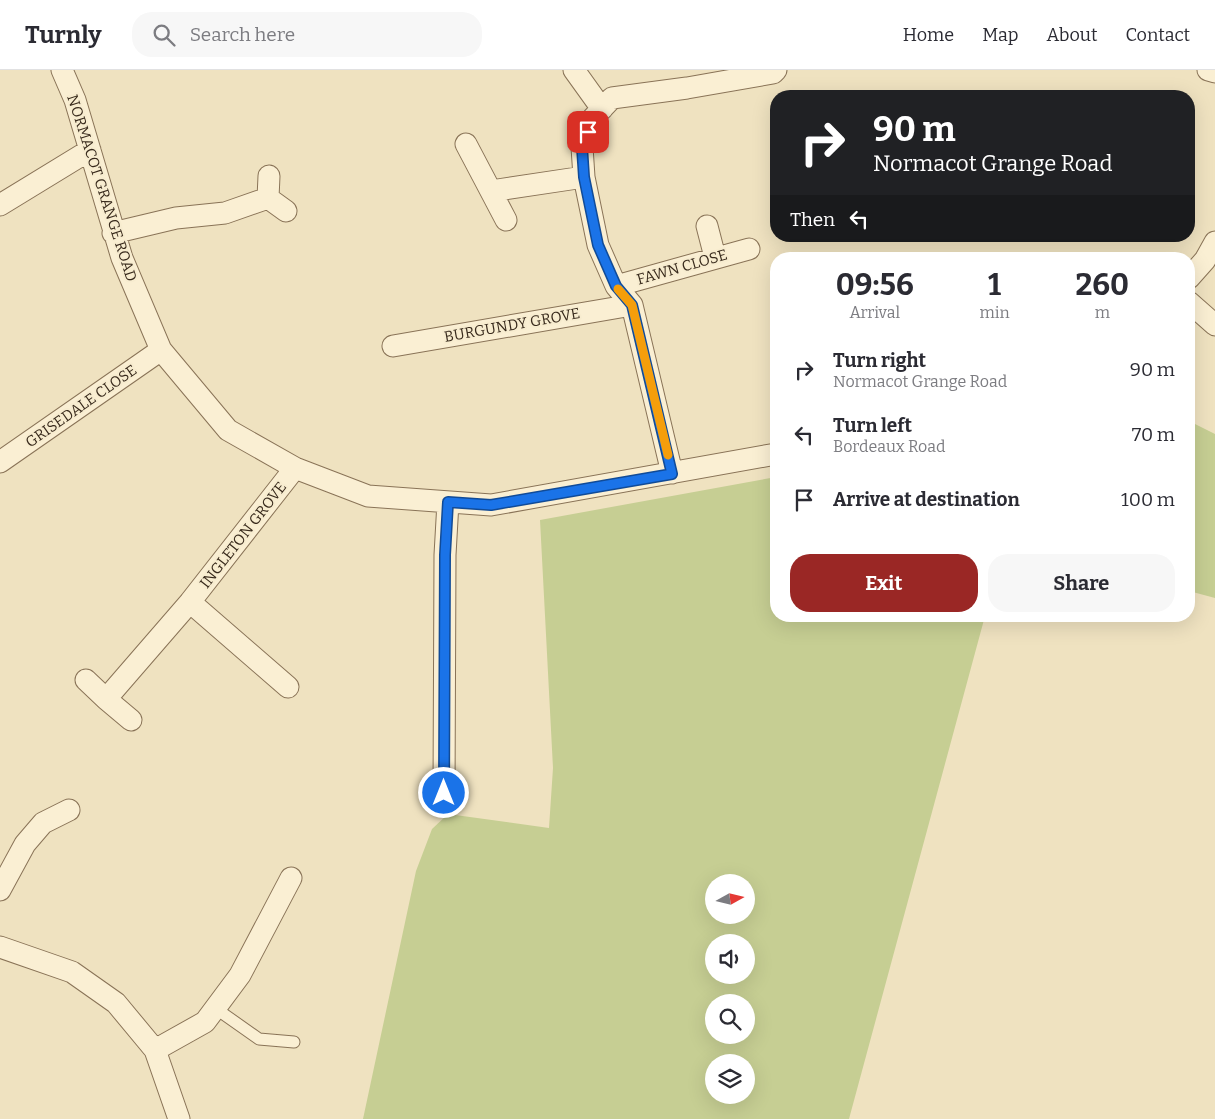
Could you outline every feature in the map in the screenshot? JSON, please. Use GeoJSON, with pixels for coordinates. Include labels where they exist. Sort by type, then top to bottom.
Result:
{"type":"FeatureCollection","features":[{"type":"Feature","properties":{"kind":"street","name":"NORMACOT GRANGE ROAD"},"geometry":{"type":"LineString","coordinates":[[62,70],[75,100],[113,233],[161,350],[228,430],[295,468],[368,496],[491,505],[770,455]]}},
{"type":"Feature","properties":{"kind":"street"},"geometry":{"type":"LineString","coordinates":[[574,70],[602,109]]}},
{"type":"Feature","properties":{"kind":"street"},"geometry":{"type":"LineString","coordinates":[[672,474],[632,305],[616,286],[598,245],[584,177],[582,147],[593,118],[612,98],[687,88],[773,73],[776,70]]}},
{"type":"Feature","properties":{"kind":"street"},"geometry":{"type":"LineString","coordinates":[[1208,70],[1215,72]]}},
{"type":"Feature","properties":{"kind":"street"},"geometry":{"type":"LineString","coordinates":[[466,144],[506,220]]}},
{"type":"Feature","properties":{"kind":"street"},"geometry":{"type":"LineString","coordinates":[[0,205],[90,150]]}},
{"type":"Feature","properties":{"kind":"street"},"geometry":{"type":"LineString","coordinates":[[268,198],[269,176]]}},
{"type":"Feature","properties":{"kind":"street"},"geometry":{"type":"LineString","coordinates":[[491,191],[584,177]]}},
{"type":"Feature","properties":{"kind":"street"},"geometry":{"type":"LineString","coordinates":[[113,233],[176,218],[225,214],[268,198]]}},
{"type":"Feature","properties":{"kind":"street"},"geometry":{"type":"LineString","coordinates":[[268,198],[286,211]]}},
{"type":"Feature","properties":{"kind":"street"},"geometry":{"type":"LineString","coordinates":[[708,226],[715,257]]}},
{"type":"Feature","properties":{"kind":"street"},"geometry":{"type":"LineString","coordinates":[[1195,271],[1205,260],[1215,242]]}},
{"type":"Feature","properties":{"kind":"street","name":"FAWN CLOSE"},"geometry":{"type":"LineString","coordinates":[[616,286],[749,249]]}},
{"type":"Feature","properties":{"kind":"street","name":"BURGUNDY GROVE"},"geometry":{"type":"LineString","coordinates":[[393,346],[632,305]]}},
{"type":"Feature","properties":{"kind":"street"},"geometry":{"type":"LineString","coordinates":[[1195,307],[1215,325]]}},
{"type":"Feature","properties":{"kind":"street","name":"GRISEDALE CLOSE"},"geometry":{"type":"LineString","coordinates":[[0,462],[161,350]]}},
{"type":"Feature","properties":{"kind":"street","name":"INGLETON GROVE"},"geometry":{"type":"LineString","coordinates":[[106,699],[190,602],[295,468]]}},
{"type":"Feature","properties":{"kind":"street"},"geometry":{"type":"LineString","coordinates":[[444,793],[445,555],[448,502]]}},
{"type":"Feature","properties":{"kind":"street","name":"INGLETON GROVE"},"geometry":{"type":"LineString","coordinates":[[190,602],[288,687]]}},
{"type":"Feature","properties":{"kind":"street"},"geometry":{"type":"LineString","coordinates":[[86,680],[131,720]]}},
{"type":"Feature","properties":{"kind":"street"},"geometry":{"type":"LineString","coordinates":[[0,890],[25,844],[43,823],[69,810]]}},
{"type":"Feature","properties":{"kind":"street"},"geometry":{"type":"LineString","coordinates":[[155,1050],[205,1022],[240,975],[291,878]]}},
{"type":"Feature","properties":{"kind":"street"},"geometry":{"type":"LineString","coordinates":[[0,947],[72,972],[116,1003],[155,1050],[179,1119]]}},
{"type":"Feature","properties":{"kind":"lane"},"geometry":{"type":"LineString","coordinates":[[215,1008],[259,1039],[294,1042]]}},
{"type":"Feature","properties":{"kind":"green space"},"geometry":{"type":"Polygon","coordinates":[[[1195,424],[1215,434],[1215,598],[1195,593],[1195,424]]]}},
{"type":"Feature","properties":{"kind":"green space"},"geometry":{"type":"Polygon","coordinates":[[[770,478],[770,622],[983,622],[849,1119],[363,1119],[416,871],[432,829],[448,814],[549,828],[553,768],[540,520],[770,478]]]}},
{"type":"Feature","properties":{"kind":"slow traffic"},"geometry":{"type":"LineString","coordinates":[[618,289],[632,305],[668,455]]}},
{"type":"Feature","properties":{"kind":"route"},"geometry":{"type":"LineString","coordinates":[[444,793],[445,555],[448,502],[491,505],[672,474],[632,305],[616,286],[598,245],[584,177],[582,147],[588,132]]}}]}
